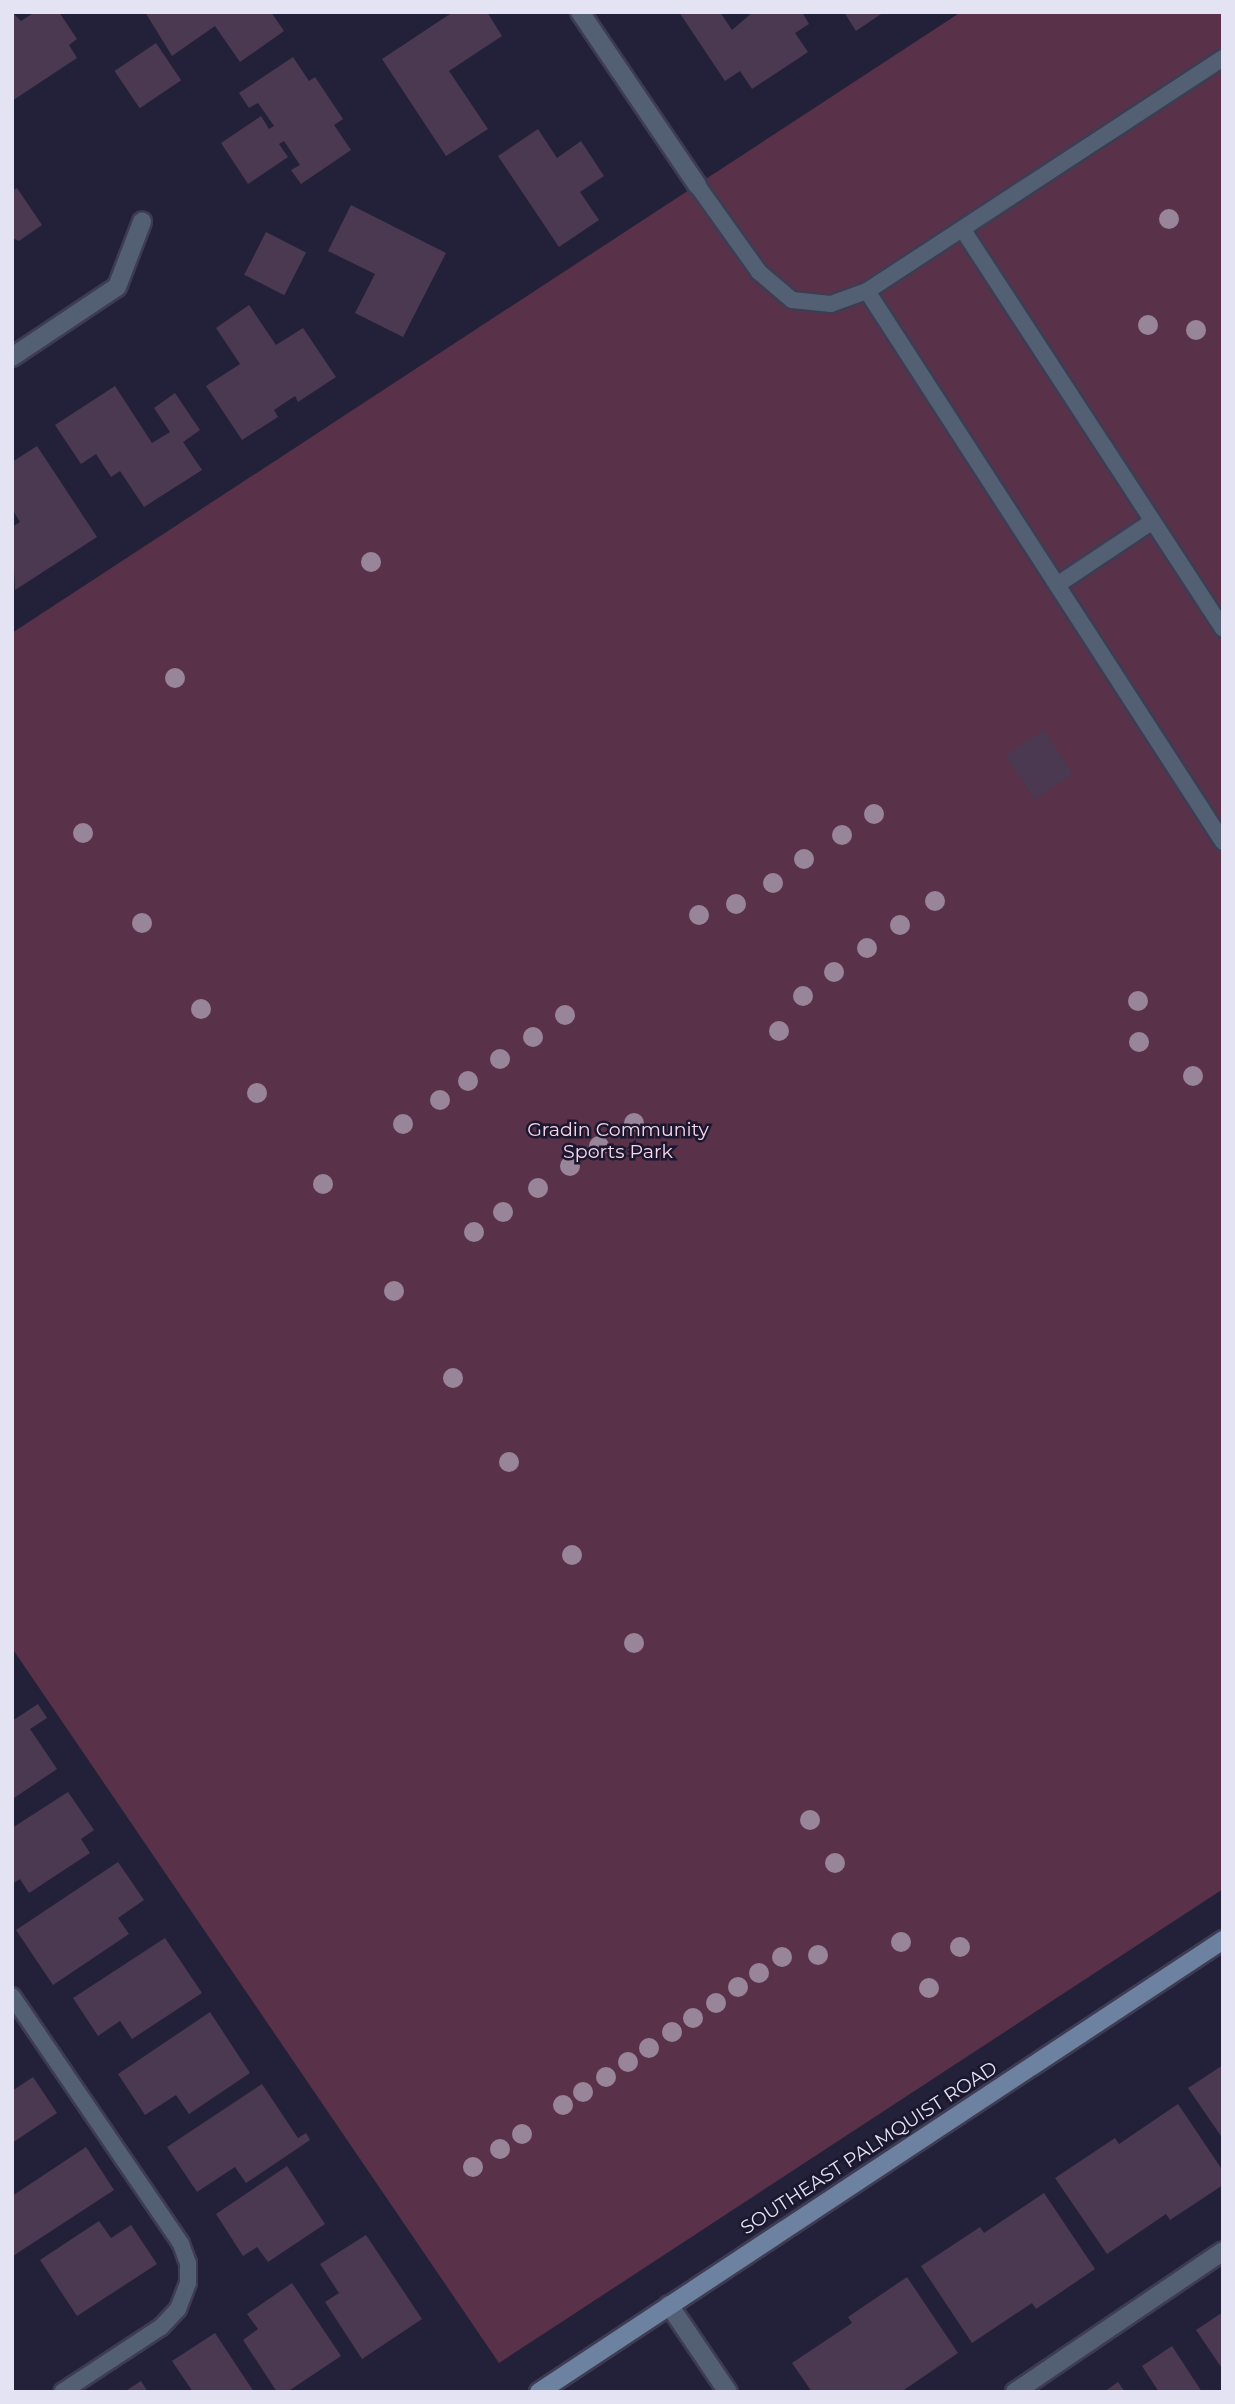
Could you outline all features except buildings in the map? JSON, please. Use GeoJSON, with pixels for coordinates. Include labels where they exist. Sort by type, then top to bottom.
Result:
{"type":"FeatureCollection","features":[{"type":"Feature","properties":{"kind":"main road","name":"SOUTHEAST PALMQUIST ROAD"},"geometry":{"type":"LineString","coordinates":[[550,2389],[669,2305],[1223,1940]]}},
{"type":"Feature","properties":{"kind":"street"},"geometry":{"type":"LineString","coordinates":[[580,12],[697,186]]}},
{"type":"Feature","properties":{"kind":"street"},"geometry":{"type":"LineString","coordinates":[[12,357],[117,287],[142,222]]}},
{"type":"Feature","properties":{"kind":"street"},"geometry":{"type":"LineString","coordinates":[[1015,2392],[1223,2251]]}},
{"type":"Feature","properties":{"kind":"street"},"geometry":{"type":"LineString","coordinates":[[669,2305],[728,2392]]}},
{"type":"Feature","properties":{"kind":"lane"},"geometry":{"type":"LineString","coordinates":[[697,186],[759,272],[792,300],[811,306],[831,304],[867,291],[1223,58]]}},
{"type":"Feature","properties":{"kind":"lane"},"geometry":{"type":"LineString","coordinates":[[963,230],[1223,629]]}},
{"type":"Feature","properties":{"kind":"lane"},"geometry":{"type":"LineString","coordinates":[[867,291],[1223,842]]}},
{"type":"Feature","properties":{"kind":"lane"},"geometry":{"type":"LineString","coordinates":[[1057,585],[1153,522]]}},
{"type":"Feature","properties":{"kind":"lane"},"geometry":{"type":"LineString","coordinates":[[12,1996],[181,2244],[188,2263],[188,2283],[178,2309],[161,2327],[62,2392]]}},
{"type":"Feature","properties":{"kind":"green space","name":"Gradin Community Sports Park"},"geometry":{"type":"Polygon","coordinates":[[[961,12],[1223,12],[1223,1889],[499,2363],[12,1648],[12,633],[961,12]]]}}]}
